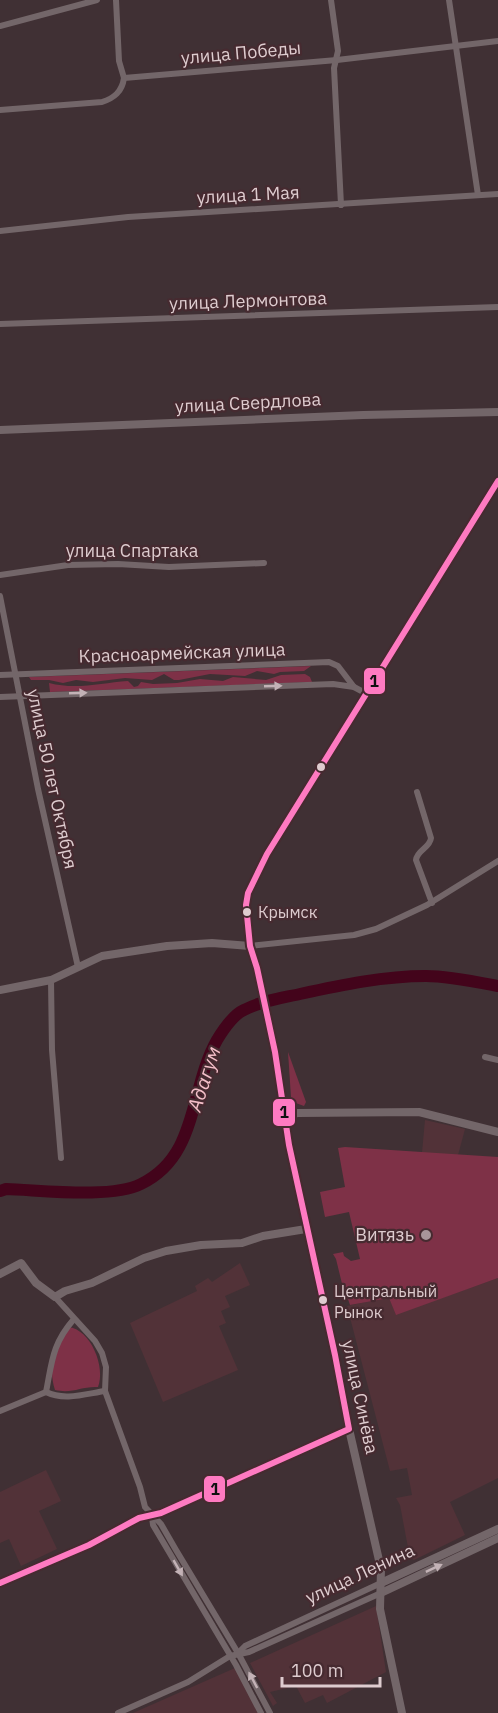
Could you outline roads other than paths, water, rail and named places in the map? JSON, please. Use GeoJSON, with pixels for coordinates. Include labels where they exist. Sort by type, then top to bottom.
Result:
{"type":"FeatureCollection","features":[{"type":"Feature","properties":{"kind":"main road","name":"улица Свердлова"},"geometry":{"type":"LineString","coordinates":[[0,430],[363,415],[498,412]]}},
{"type":"Feature","properties":{"kind":"main road","name":"улица Синёва"},"geometry":{"type":"LineString","coordinates":[[402,1713],[380,1609],[381,1569],[306,1229],[289,1145],[276,1052],[250,946],[246,905],[251,885],[267,854],[498,481]]}},
{"type":"Feature","properties":{"kind":"main road"},"geometry":{"type":"LineString","coordinates":[[0,990],[51,980],[102,956],[149,948],[212,943],[250,946]]}},
{"type":"Feature","properties":{"kind":"main road"},"geometry":{"type":"LineString","coordinates":[[285,1115],[419,1112],[498,1131]]}},
{"type":"Feature","properties":{"kind":"main road"},"geometry":{"type":"LineString","coordinates":[[0,1274],[21,1263],[36,1283],[55,1297],[65,1291],[92,1283],[144,1258],[166,1251],[201,1245],[242,1243],[262,1236],[306,1229]]}},
{"type":"Feature","properties":{"kind":"main road"},"geometry":{"type":"LineString","coordinates":[[0,1583],[89,1545],[139,1518],[152,1516],[349,1430]]}},
{"type":"Feature","properties":{"kind":"main road","name":"улица Ленина"},"geometry":{"type":"LineString","coordinates":[[381,1583],[498,1529]]}},
{"type":"Feature","properties":{"kind":"main road","name":"улица Ленина"},"geometry":{"type":"LineString","coordinates":[[381,1593],[498,1538]]}},
{"type":"Feature","properties":{"kind":"street"},"geometry":{"type":"LineString","coordinates":[[0,26],[97,0]]}},
{"type":"Feature","properties":{"kind":"street"},"geometry":{"type":"LineString","coordinates":[[0,110],[102,102],[113,98],[120,91],[124,78],[119,61],[116,0]]}},
{"type":"Feature","properties":{"kind":"street"},"geometry":{"type":"LineString","coordinates":[[331,0],[338,51],[334,68],[340,205]]}},
{"type":"Feature","properties":{"kind":"street"},"geometry":{"type":"LineString","coordinates":[[449,0],[478,195]]}},
{"type":"Feature","properties":{"kind":"street","name":"улица Победы"},"geometry":{"type":"LineString","coordinates":[[124,78],[337,60],[498,41]]}},
{"type":"Feature","properties":{"kind":"street","name":"улица 1 Мая"},"geometry":{"type":"LineString","coordinates":[[0,231],[128,217],[498,194]]}},
{"type":"Feature","properties":{"kind":"street","name":"улица Лермонтова"},"geometry":{"type":"LineString","coordinates":[[0,324],[498,307]]}},
{"type":"Feature","properties":{"kind":"street","name":"улица Спартака"},"geometry":{"type":"LineString","coordinates":[[0,575],[68,565],[118,564],[169,567],[264,562]]}},
{"type":"Feature","properties":{"kind":"street","name":"улица 50 лет Октября"},"geometry":{"type":"LineString","coordinates":[[0,596],[38,789],[78,967]]}},
{"type":"Feature","properties":{"kind":"street","name":"Красноармейская улица"},"geometry":{"type":"LineString","coordinates":[[0,675],[328,662],[338,666],[354,687]]}},
{"type":"Feature","properties":{"kind":"street","name":"Красноармейская улица"},"geometry":{"type":"LineString","coordinates":[[0,697],[315,684],[354,687],[367,694]]}},
{"type":"Feature","properties":{"kind":"street"},"geometry":{"type":"LineString","coordinates":[[417,792],[431,838],[430,843],[417,854],[416,860],[432,903]]}},
{"type":"Feature","properties":{"kind":"street"},"geometry":{"type":"LineString","coordinates":[[250,946],[366,933],[399,920],[432,903],[498,861]]}},
{"type":"Feature","properties":{"kind":"street"},"geometry":{"type":"LineString","coordinates":[[51,980],[52,1050],[61,1158]]}},
{"type":"Feature","properties":{"kind":"street"},"geometry":{"type":"LineString","coordinates":[[485,1057],[498,1060]]}},
{"type":"Feature","properties":{"kind":"street"},"geometry":{"type":"LineString","coordinates":[[55,1297],[95,1341],[102,1353],[106,1367],[105,1391],[145,1507],[161,1524],[238,1653],[270,1713]]}},
{"type":"Feature","properties":{"kind":"street"},"geometry":{"type":"LineString","coordinates":[[46,1392],[51,1360],[65,1329],[74,1319]]}},
{"type":"Feature","properties":{"kind":"street"},"geometry":{"type":"LineString","coordinates":[[0,1411],[46,1392],[64,1397],[105,1391]]}},
{"type":"Feature","properties":{"kind":"street"},"geometry":{"type":"LineString","coordinates":[[152,1516],[153,1525],[261,1713]]}},
{"type":"Feature","properties":{"kind":"street","name":"улица Ленина"},"geometry":{"type":"LineString","coordinates":[[238,1653],[245,1646],[381,1583]]}},
{"type":"Feature","properties":{"kind":"street","name":"улица Ленина"},"geometry":{"type":"LineString","coordinates":[[121,1712],[188,1682],[230,1656],[249,1652],[381,1593]]}},
{"type":"Feature","properties":{"kind":"waterway","name":"Адагум"},"geometry":{"type":"LineString","coordinates":[[0,1191],[6,1189],[112,1191],[128,1189],[141,1184],[160,1172],[173,1157],[183,1139],[201,1079],[217,1040],[232,1019],[251,1007],[331,987],[394,978],[444,977],[498,986]]}},
{"type":"Feature","properties":{"kind":"place","name":"Крымск"},"geometry":{"type":"Point","coordinates":[247,912]}},
{"type":"Feature","properties":{"kind":"place","name":"Витязь"},"geometry":{"type":"Point","coordinates":[426,1235]}},
{"type":"Feature","properties":{"kind":"place","name":"Центральный Рынок"},"geometry":{"type":"Point","coordinates":[323,1300]}}]}
